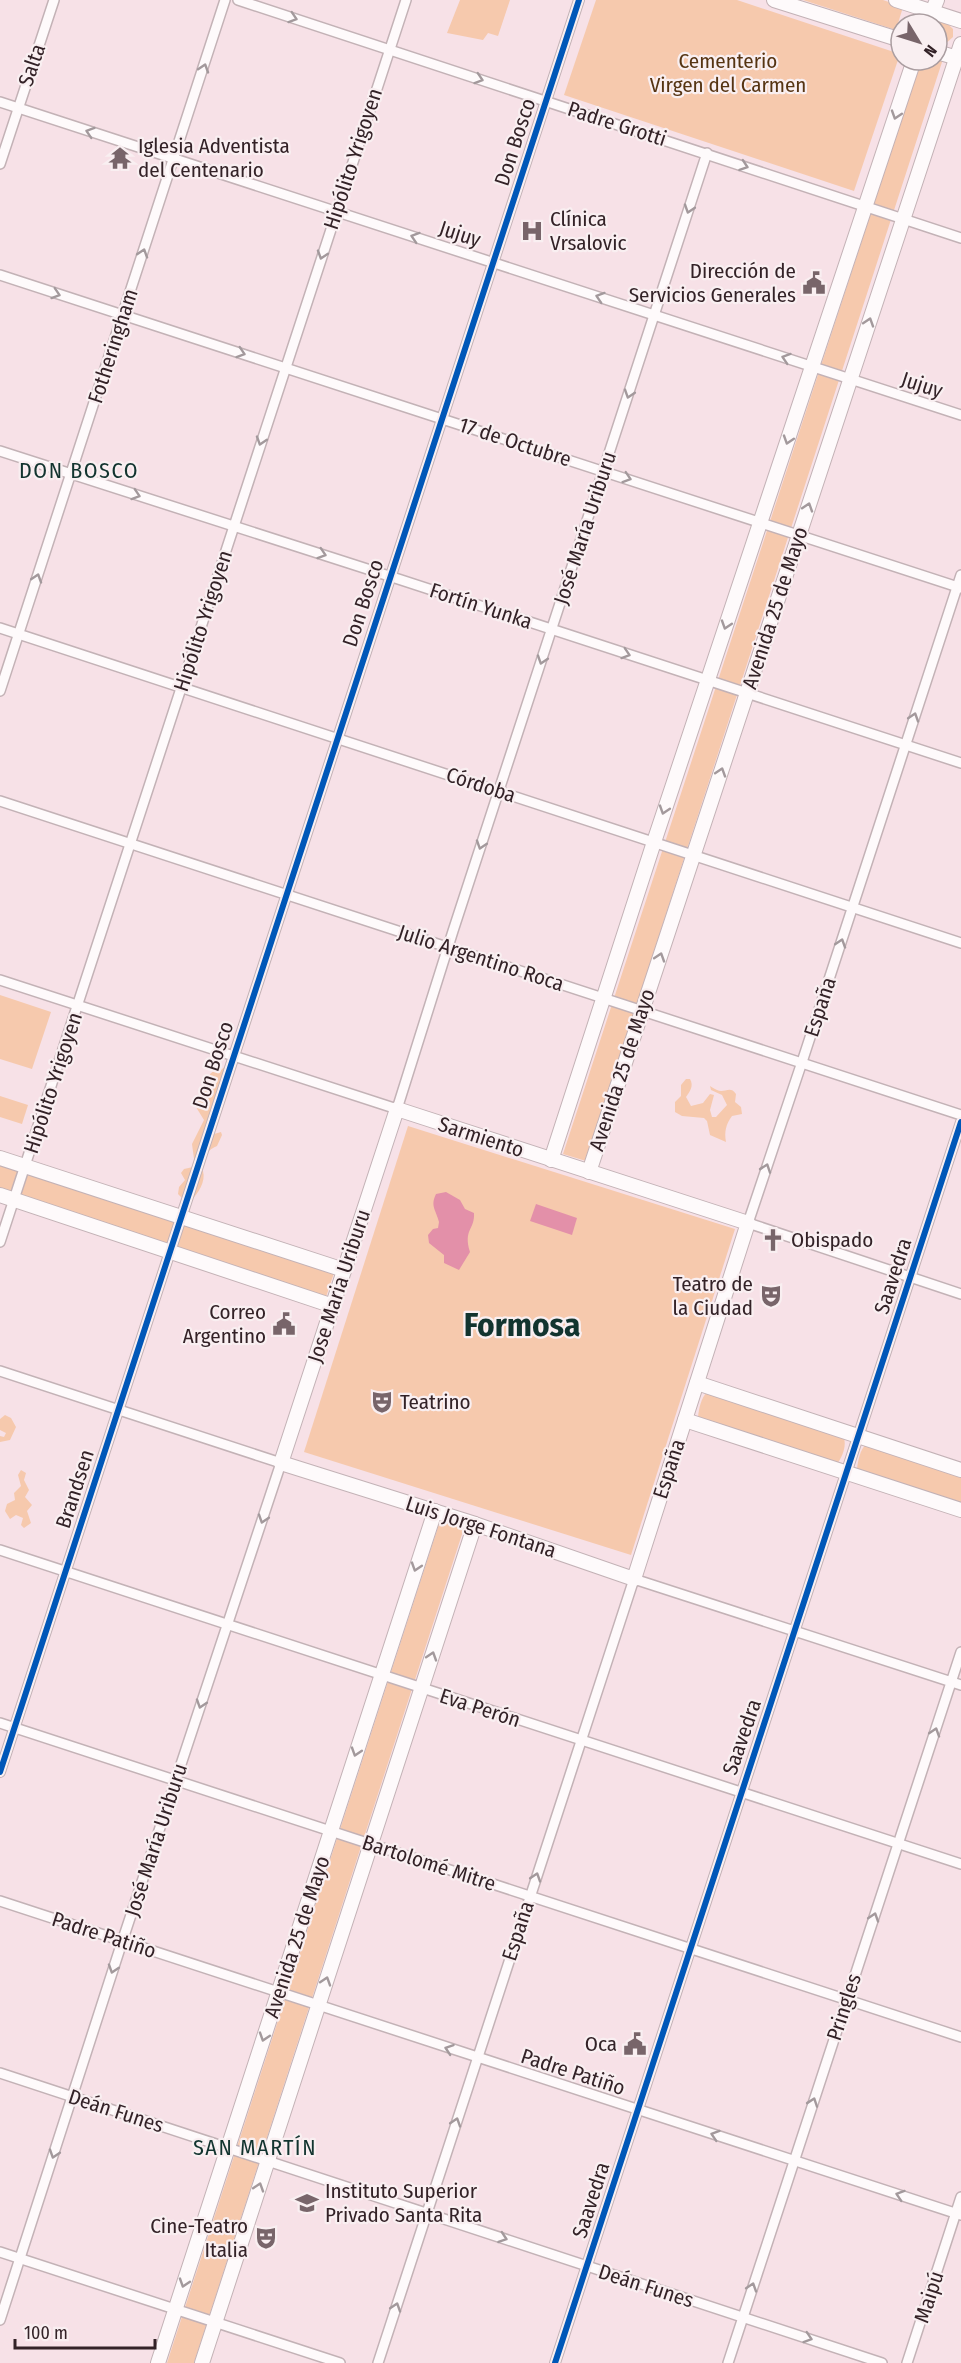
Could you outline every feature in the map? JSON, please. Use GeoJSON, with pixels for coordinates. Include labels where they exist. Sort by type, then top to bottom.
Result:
{"type":"FeatureCollection","features":[{"type":"Feature","properties":{"kind":"main road"},"geometry":{"type":"LineString","coordinates":[[774,0],[889,36]]}},
{"type":"Feature","properties":{"kind":"main road"},"geometry":{"type":"LineString","coordinates":[[896,0],[932,12]]}},
{"type":"Feature","properties":{"kind":"main road","name":"Avenida 25 de Mayo"},"geometry":{"type":"LineString","coordinates":[[589,1172],[850,379],[960,54]]}},
{"type":"Feature","properties":{"kind":"main road","name":"Avenida 25 de Mayo"},"geometry":{"type":"LineString","coordinates":[[551,1160],[707,681],[910,72]]}},
{"type":"Feature","properties":{"kind":"main road","name":"Sarmiento"},"geometry":{"type":"LineString","coordinates":[[397,1109],[748,1223]]}},
{"type":"Feature","properties":{"kind":"main road","name":"Jose Maria Uriburu"},"geometry":{"type":"LineString","coordinates":[[281,1463],[397,1109]]}},
{"type":"Feature","properties":{"kind":"main road"},"geometry":{"type":"LineString","coordinates":[[0,1158],[344,1270]]}},
{"type":"Feature","properties":{"kind":"main road"},"geometry":{"type":"LineString","coordinates":[[0,1195],[333,1306]]}},
{"type":"Feature","properties":{"kind":"main road","name":"España"},"geometry":{"type":"LineString","coordinates":[[634,1579],[748,1223]]}},
{"type":"Feature","properties":{"kind":"main road"},"geometry":{"type":"LineString","coordinates":[[697,1383],[961,1470]]}},
{"type":"Feature","properties":{"kind":"main road"},"geometry":{"type":"LineString","coordinates":[[685,1420],[961,1510]]}},
{"type":"Feature","properties":{"kind":"main road","name":"Luis Jorge Fontana"},"geometry":{"type":"LineString","coordinates":[[281,1463],[475,1524],[634,1579]]}},
{"type":"Feature","properties":{"kind":"main road","name":"Avenida 25 de Mayo"},"geometry":{"type":"LineString","coordinates":[[158,2363],[435,1511]]}},
{"type":"Feature","properties":{"kind":"main road","name":"Avenida 25 de Mayo"},"geometry":{"type":"LineString","coordinates":[[202,2363],[475,1524]]}},
{"type":"Feature","properties":{"kind":"street","name":"Salta"},"geometry":{"type":"LineString","coordinates":[[0,164],[54,0]]}},
{"type":"Feature","properties":{"kind":"street","name":"Fotheringham"},"geometry":{"type":"LineString","coordinates":[[0,691],[225,0]]}},
{"type":"Feature","properties":{"kind":"street","name":"Padre Grotti"},"geometry":{"type":"LineString","coordinates":[[238,0],[961,238]]}},
{"type":"Feature","properties":{"kind":"street","name":"Hipólito Yrigoyen"},"geometry":{"type":"LineString","coordinates":[[0,1242],[406,0]]}},
{"type":"Feature","properties":{"kind":"street","name":"Don Bosco"},"geometry":{"type":"LineString","coordinates":[[180,1217],[579,0]]}},
{"type":"Feature","properties":{"kind":"street","name":"Jujuy"},"geometry":{"type":"LineString","coordinates":[[0,102],[961,415]]}},
{"type":"Feature","properties":{"kind":"street","name":"José María Uriburu"},"geometry":{"type":"LineString","coordinates":[[397,1109],[707,153]]}},
{"type":"Feature","properties":{"kind":"street","name":"17 de Octubre"},"geometry":{"type":"LineString","coordinates":[[0,275],[959,587]]}},
{"type":"Feature","properties":{"kind":"street","name":"Fortín Yunka"},"geometry":{"type":"LineString","coordinates":[[0,451],[961,763]]}},
{"type":"Feature","properties":{"kind":"street","name":"España"},"geometry":{"type":"LineString","coordinates":[[748,1223],[959,587],[961,575]]}},
{"type":"Feature","properties":{"kind":"street","name":"Córdoba"},"geometry":{"type":"LineString","coordinates":[[0,628],[961,943]]}},
{"type":"Feature","properties":{"kind":"street","name":"Julio Argentino Roca"},"geometry":{"type":"LineString","coordinates":[[0,801],[961,1115]]}},
{"type":"Feature","properties":{"kind":"street","name":"Sarmiento"},"geometry":{"type":"LineString","coordinates":[[0,980],[397,1109]]}},
{"type":"Feature","properties":{"kind":"street","name":"Saavedra"},"geometry":{"type":"LineString","coordinates":[[555,2363],[961,1122]]}},
{"type":"Feature","properties":{"kind":"street","name":"Brandsen"},"geometry":{"type":"LineString","coordinates":[[0,1772],[180,1217]]}},
{"type":"Feature","properties":{"kind":"street","name":"Sarmiento"},"geometry":{"type":"LineString","coordinates":[[748,1223],[961,1294]]}},
{"type":"Feature","properties":{"kind":"street","name":"Luis Jorge Fontana"},"geometry":{"type":"LineString","coordinates":[[0,1371],[281,1463]]}},
{"type":"Feature","properties":{"kind":"street","name":"José María Uriburu"},"geometry":{"type":"LineString","coordinates":[[0,2320],[122,1942],[281,1463]]}},
{"type":"Feature","properties":{"kind":"street","name":"Eva Perón"},"geometry":{"type":"LineString","coordinates":[[0,1550],[961,1864]]}},
{"type":"Feature","properties":{"kind":"street","name":"España"},"geometry":{"type":"LineString","coordinates":[[378,2363],[634,1579]]}},
{"type":"Feature","properties":{"kind":"street","name":"Luis Jorge Fontana"},"geometry":{"type":"LineString","coordinates":[[634,1579],[956,1684]]}},
{"type":"Feature","properties":{"kind":"street","name":"Pringles"},"geometry":{"type":"LineString","coordinates":[[728,2363],[898,1844],[956,1684],[961,1652]]}},
{"type":"Feature","properties":{"kind":"street","name":"Bartolomé Mitre"},"geometry":{"type":"LineString","coordinates":[[0,1723],[961,2037]]}},
{"type":"Feature","properties":{"kind":"street","name":"Padre Patiño"},"geometry":{"type":"LineString","coordinates":[[0,1901],[958,2215]]}},
{"type":"Feature","properties":{"kind":"street","name":"Deán Funes"},"geometry":{"type":"LineString","coordinates":[[0,2073],[882,2363]]}},
{"type":"Feature","properties":{"kind":"street","name":"Maipú"},"geometry":{"type":"LineString","coordinates":[[907,2363],[958,2215],[961,2197]]}},
{"type":"Feature","properties":{"kind":"street"},"geometry":{"type":"LineString","coordinates":[[0,2252],[340,2363]]}},
{"type":"Feature","properties":{"kind":"green space"},"geometry":{"type":"Polygon","coordinates":[[[460,0],[510,0],[498,36],[488,33],[483,40],[447,33],[460,0]]]}},
{"type":"Feature","properties":{"kind":"green space","name":"Cementerio Virgen del Carmen"},"geometry":{"type":"Polygon","coordinates":[[[596,0],[737,0],[889,50],[889,72],[894,72],[854,191],[564,95],[596,0]]]}},
{"type":"Feature","properties":{"kind":"green space"},"geometry":{"type":"Polygon","coordinates":[[[803,0],[883,0],[903,7],[901,12],[889,12],[889,28],[803,0]]]}},
{"type":"Feature","properties":{"kind":"green space"},"geometry":{"type":"Polygon","coordinates":[[[949,25],[953,29],[953,37],[949,41],[949,25]]]}},
{"type":"Feature","properties":{"kind":"green space"},"geometry":{"type":"Polygon","coordinates":[[[917,72],[939,72],[586,1161],[563,1154],[917,72]]]}},
{"type":"Feature","properties":{"kind":"green space"},"geometry":{"type":"Polygon","coordinates":[[[0,995],[51,1012],[32,1069],[0,1059],[0,995]]]}},
{"type":"Feature","properties":{"kind":"green space"},"geometry":{"type":"Polygon","coordinates":[[[229,1063],[211,1133],[221,1132],[222,1135],[217,1146],[194,1159],[192,1144],[204,1120],[196,1107],[195,1099],[207,1085],[210,1074],[216,1069],[220,1071],[229,1063]]]}},
{"type":"Feature","properties":{"kind":"green space"},"geometry":{"type":"Polygon","coordinates":[[[686,1079],[690,1079],[692,1084],[686,1097],[691,1106],[703,1103],[710,1094],[714,1095],[710,1110],[712,1117],[716,1117],[727,1105],[722,1095],[711,1090],[710,1086],[720,1091],[731,1090],[736,1094],[735,1102],[741,1107],[742,1114],[732,1116],[730,1119],[725,1131],[726,1142],[710,1135],[707,1121],[704,1118],[682,1116],[675,1112],[675,1102],[681,1096],[681,1085],[686,1079]]]}},
{"type":"Feature","properties":{"kind":"green space"},"geometry":{"type":"Polygon","coordinates":[[[0,1096],[28,1105],[22,1124],[0,1117],[0,1096]]]}},
{"type":"Feature","properties":{"kind":"green space"},"geometry":{"type":"Polygon","coordinates":[[[408,1126],[735,1229],[631,1555],[304,1452],[408,1126]]]}},
{"type":"Feature","properties":{"kind":"green space"},"geometry":{"type":"Polygon","coordinates":[[[0,1164],[334,1273],[326,1297],[0,1190],[0,1164]]]}},
{"type":"Feature","properties":{"kind":"green space"},"geometry":{"type":"Polygon","coordinates":[[[193,1167],[203,1171],[202,1183],[191,1201],[184,1200],[178,1194],[179,1187],[185,1180],[181,1173],[184,1169],[193,1167]]]}},
{"type":"Feature","properties":{"kind":"green space"},"geometry":{"type":"Polygon","coordinates":[[[707,1392],[842,1434],[845,1445],[841,1457],[837,1464],[702,1421],[698,1417],[699,1410],[707,1392]]]}},
{"type":"Feature","properties":{"kind":"green space"},"geometry":{"type":"Polygon","coordinates":[[[5,1415],[11,1418],[16,1427],[10,1440],[0,1442],[0,1436],[4,1437],[6,1433],[0,1430],[0,1419],[5,1415]]]}},
{"type":"Feature","properties":{"kind":"green space"},"geometry":{"type":"Polygon","coordinates":[[[866,1444],[961,1472],[961,1506],[861,1473],[857,1469],[858,1462],[866,1444]]]}},
{"type":"Feature","properties":{"kind":"green space"},"geometry":{"type":"Polygon","coordinates":[[[21,1470],[26,1473],[24,1480],[29,1490],[25,1497],[32,1505],[27,1511],[31,1523],[24,1528],[21,1525],[23,1518],[16,1515],[10,1519],[5,1511],[7,1504],[15,1500],[14,1493],[21,1486],[18,1475],[21,1470]]]}},
{"type":"Feature","properties":{"kind":"green space"},"geometry":{"type":"Polygon","coordinates":[[[440,1521],[464,1528],[194,2363],[167,2363],[440,1521]]]}},
{"type":"Feature","properties":{"kind":"shaded area"},"geometry":{"type":"Polygon","coordinates":[[[446,1192],[460,1200],[465,1209],[474,1213],[468,1234],[470,1252],[459,1270],[444,1263],[444,1255],[429,1243],[428,1235],[433,1229],[438,1228],[439,1222],[434,1198],[436,1194],[446,1192]]]}},
{"type":"Feature","properties":{"kind":"shaded area"},"geometry":{"type":"Polygon","coordinates":[[[536,1204],[577,1218],[572,1235],[530,1221],[536,1204]]]}},
{"type":"Feature","properties":{"kind":"cycle path"},"geometry":{"type":"LineString","coordinates":[[0,1772],[579,0]]}},
{"type":"Feature","properties":{"kind":"cycle path"},"geometry":{"type":"LineString","coordinates":[[555,2363],[961,1122]]}},
{"type":"Feature","properties":{"kind":"place","name":"Iglesia Adventista del Centenario"},"geometry":{"type":"Point","coordinates":[120,158]}},
{"type":"Feature","properties":{"kind":"place","name":"Clínica Vrsalovic"},"geometry":{"type":"Point","coordinates":[532,231]}},
{"type":"Feature","properties":{"kind":"place","name":"Dirección de Servicios Generales"},"geometry":{"type":"Point","coordinates":[814,283]}},
{"type":"Feature","properties":{"kind":"place","name":"Obispado"},"geometry":{"type":"Point","coordinates":[773,1240]}},
{"type":"Feature","properties":{"kind":"place","name":"Teatro de la Ciudad"},"geometry":{"type":"Point","coordinates":[771,1296]}},
{"type":"Feature","properties":{"kind":"place","name":"Correo Argentino"},"geometry":{"type":"Point","coordinates":[284,1324]}},
{"type":"Feature","properties":{"kind":"place","name":"Teatrino"},"geometry":{"type":"Point","coordinates":[382,1402]}},
{"type":"Feature","properties":{"kind":"place","name":"Oca"},"geometry":{"type":"Point","coordinates":[635,2044]}},
{"type":"Feature","properties":{"kind":"place","name":"Instituto Superior Privado Santa Rita"},"geometry":{"type":"Point","coordinates":[307,2203]}},
{"type":"Feature","properties":{"kind":"place","name":"Cine-Teatro Italia"},"geometry":{"type":"Point","coordinates":[266,2238]}},
{"type":"Feature","properties":{"kind":"district","name":"DON BOSCO"},"geometry":{"type":"Point","coordinates":[79,470]}},
{"type":"Feature","properties":{"kind":"district","name":"Formosa"},"geometry":{"type":"Point","coordinates":[522,1324]}},
{"type":"Feature","properties":{"kind":"district","name":"SAN MARTÍN"},"geometry":{"type":"Point","coordinates":[255,2147]}}]}
